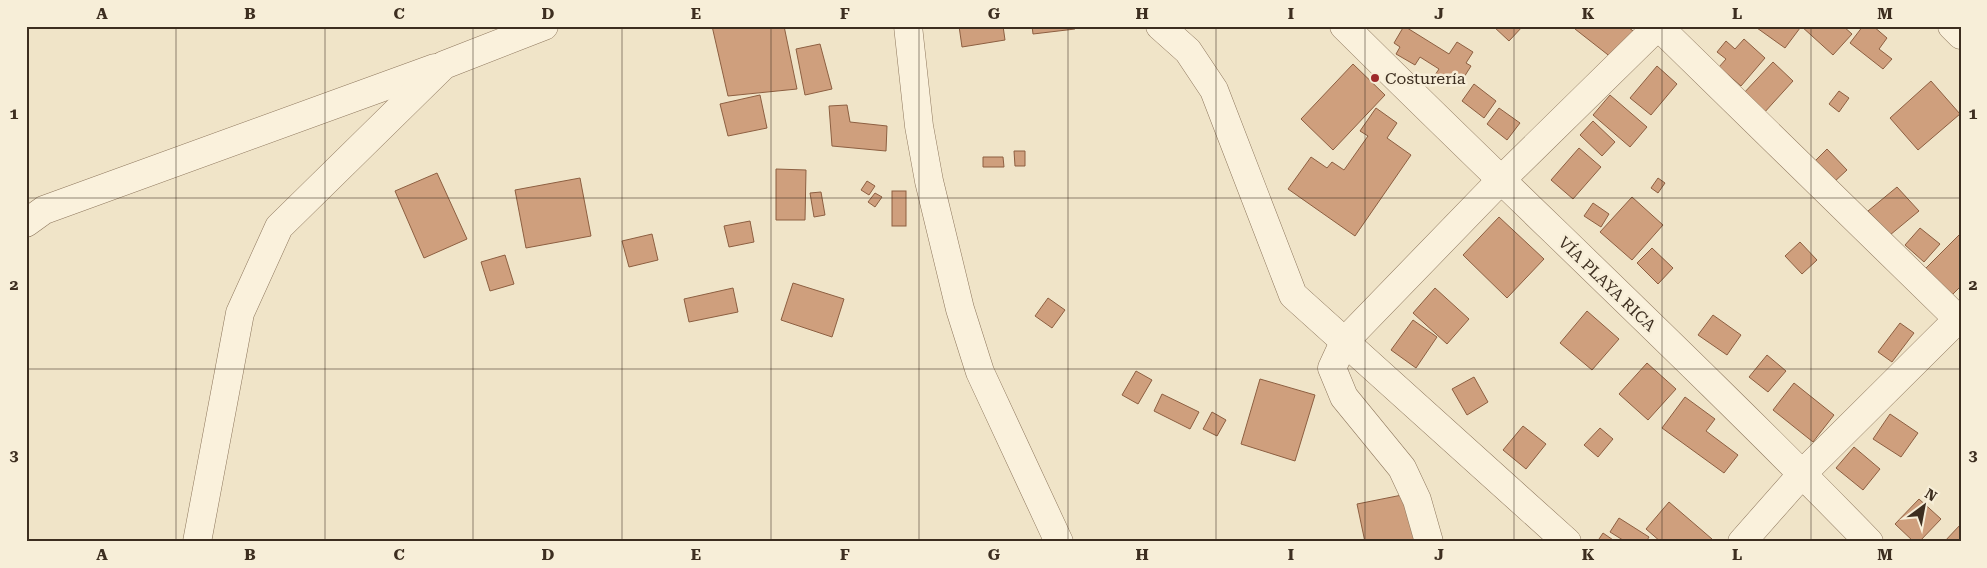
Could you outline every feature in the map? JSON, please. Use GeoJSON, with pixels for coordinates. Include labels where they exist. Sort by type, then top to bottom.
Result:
{"type":"FeatureCollection","features":[{"type":"Feature","properties":{"kind":"street"},"geometry":{"type":"LineString","coordinates":[[26,222],[44,210],[444,65],[544,26]]}},
{"type":"Feature","properties":{"kind":"street"},"geometry":{"type":"LineString","coordinates":[[908,26],[919,126],[929,181],[960,309],[980,372],[1059,542]]}},
{"type":"Feature","properties":{"kind":"street"},"geometry":{"type":"LineString","coordinates":[[1160,26],[1188,51],[1214,90],[1293,295],[1567,542]]}},
{"type":"Feature","properties":{"kind":"street","name":"VÍA PLAYA RICA"},"geometry":{"type":"LineString","coordinates":[[1344,26],[1500,182],[1802,474],[1869,542]]}},
{"type":"Feature","properties":{"kind":"street"},"geometry":{"type":"LineString","coordinates":[[1429,542],[1418,500],[1402,468],[1344,397],[1332,368],[1344,342],[1500,182],[1658,26],[1960,319],[1802,474],[1742,542]]}},
{"type":"Feature","properties":{"kind":"street"},"geometry":{"type":"LineString","coordinates":[[1952,26],[1961,35]]}},
{"type":"Feature","properties":{"kind":"street"},"geometry":{"type":"LineString","coordinates":[[197,542],[240,313],[279,227],[444,65]]}},
{"type":"Feature","properties":{"kind":"building"},"geometry":{"type":"Polygon","coordinates":[[[712,26],[784,26],[797,89],[728,96],[712,26]]]}},
{"type":"Feature","properties":{"kind":"building"},"geometry":{"type":"Polygon","coordinates":[[[959,26],[1003,26],[1005,40],[962,47],[959,26]]]}},
{"type":"Feature","properties":{"kind":"building"},"geometry":{"type":"Polygon","coordinates":[[[1032,26],[1075,26],[1075,29],[1033,34],[1032,26]]]}},
{"type":"Feature","properties":{"kind":"building"},"geometry":{"type":"Polygon","coordinates":[[[1404,26],[1449,54],[1457,42],[1473,52],[1466,63],[1471,66],[1461,82],[1452,76],[1447,83],[1435,75],[1439,69],[1420,57],[1415,65],[1396,54],[1400,47],[1394,43],[1404,26]]]}},
{"type":"Feature","properties":{"kind":"building"},"geometry":{"type":"Polygon","coordinates":[[[1493,26],[1523,26],[1509,41],[1493,26]]]}},
{"type":"Feature","properties":{"kind":"building"},"geometry":{"type":"Polygon","coordinates":[[[1577,26],[1627,26],[1633,31],[1612,58],[1575,29],[1577,26]]]}},
{"type":"Feature","properties":{"kind":"building"},"geometry":{"type":"Polygon","coordinates":[[[1759,26],[1798,26],[1800,28],[1785,48],[1757,28],[1759,26]]]}},
{"type":"Feature","properties":{"kind":"building"},"geometry":{"type":"Polygon","coordinates":[[[1801,26],[1843,26],[1852,34],[1833,55],[1801,26]]]}},
{"type":"Feature","properties":{"kind":"building"},"geometry":{"type":"Polygon","coordinates":[[[1863,26],[1873,26],[1887,38],[1879,49],[1892,59],[1883,69],[1850,43],[1863,26]]]}},
{"type":"Feature","properties":{"kind":"building"},"geometry":{"type":"Polygon","coordinates":[[[1744,39],[1765,58],[1741,86],[1719,67],[1726,59],[1717,52],[1726,41],[1735,49],[1744,39]]]}},
{"type":"Feature","properties":{"kind":"building"},"geometry":{"type":"Polygon","coordinates":[[[820,44],[832,89],[805,95],[796,49],[820,44]]]}},
{"type":"Feature","properties":{"kind":"building"},"geometry":{"type":"Polygon","coordinates":[[[1773,62],[1793,81],[1763,114],[1742,95],[1773,62]]]}},
{"type":"Feature","properties":{"kind":"building"},"geometry":{"type":"Polygon","coordinates":[[[1353,64],[1385,95],[1333,150],[1301,119],[1353,64]]]}},
{"type":"Feature","properties":{"kind":"building"},"geometry":{"type":"Polygon","coordinates":[[[1657,66],[1677,84],[1651,115],[1630,98],[1657,66]]]}},
{"type":"Feature","properties":{"kind":"building"},"geometry":{"type":"Polygon","coordinates":[[[1931,81],[1960,114],[1918,150],[1890,118],[1931,81]]]}},
{"type":"Feature","properties":{"kind":"building"},"geometry":{"type":"Polygon","coordinates":[[[1474,84],[1496,101],[1484,118],[1462,101],[1474,84]]]}},
{"type":"Feature","properties":{"kind":"building"},"geometry":{"type":"Polygon","coordinates":[[[1839,91],[1849,98],[1839,112],[1829,104],[1839,91]]]}},
{"type":"Feature","properties":{"kind":"building"},"geometry":{"type":"Polygon","coordinates":[[[760,95],[767,128],[728,136],[720,104],[760,95]]]}},
{"type":"Feature","properties":{"kind":"building"},"geometry":{"type":"Polygon","coordinates":[[[1610,95],[1647,127],[1630,147],[1593,115],[1610,95]]]}},
{"type":"Feature","properties":{"kind":"building"},"geometry":{"type":"Polygon","coordinates":[[[847,105],[850,122],[887,126],[886,151],[832,146],[829,106],[847,105]]]}},
{"type":"Feature","properties":{"kind":"building"},"geometry":{"type":"Polygon","coordinates":[[[1376,108],[1397,123],[1387,138],[1411,155],[1355,236],[1288,189],[1311,157],[1327,168],[1332,162],[1344,170],[1368,136],[1360,131],[1376,108]]]}},
{"type":"Feature","properties":{"kind":"building"},"geometry":{"type":"Polygon","coordinates":[[[1499,108],[1520,123],[1507,140],[1487,124],[1499,108]]]}},
{"type":"Feature","properties":{"kind":"building"},"geometry":{"type":"Polygon","coordinates":[[[1593,121],[1615,142],[1602,156],[1580,135],[1593,121]]]}},
{"type":"Feature","properties":{"kind":"building"},"geometry":{"type":"Polygon","coordinates":[[[1579,148],[1601,167],[1573,199],[1551,180],[1579,148]]]}},
{"type":"Feature","properties":{"kind":"building"},"geometry":{"type":"Polygon","coordinates":[[[1827,149],[1847,170],[1833,183],[1814,162],[1827,149]]]}},
{"type":"Feature","properties":{"kind":"building"},"geometry":{"type":"Polygon","coordinates":[[[1014,151],[1025,151],[1025,166],[1015,166],[1014,151]]]}},
{"type":"Feature","properties":{"kind":"building"},"geometry":{"type":"Polygon","coordinates":[[[983,157],[1003,157],[1004,167],[983,167],[983,157]]]}},
{"type":"Feature","properties":{"kind":"building"},"geometry":{"type":"Polygon","coordinates":[[[776,169],[806,170],[805,220],[776,220],[776,169]]]}},
{"type":"Feature","properties":{"kind":"building"},"geometry":{"type":"Polygon","coordinates":[[[437,173],[467,239],[424,258],[395,191],[437,173]]]}},
{"type":"Feature","properties":{"kind":"building"},"geometry":{"type":"Polygon","coordinates":[[[580,178],[591,236],[526,248],[515,190],[580,178]]]}},
{"type":"Feature","properties":{"kind":"building"},"geometry":{"type":"Polygon","coordinates":[[[1658,178],[1665,183],[1658,193],[1651,188],[1658,178]]]}},
{"type":"Feature","properties":{"kind":"building"},"geometry":{"type":"Polygon","coordinates":[[[867,181],[875,186],[869,195],[861,190],[867,181]]]}},
{"type":"Feature","properties":{"kind":"building"},"geometry":{"type":"Polygon","coordinates":[[[1897,187],[1919,211],[1890,235],[1868,211],[1897,187]]]}},
{"type":"Feature","properties":{"kind":"building"},"geometry":{"type":"Polygon","coordinates":[[[892,191],[906,191],[906,226],[892,226],[892,191]]]}},
{"type":"Feature","properties":{"kind":"building"},"geometry":{"type":"Polygon","coordinates":[[[821,192],[825,215],[814,217],[810,193],[821,192]]]}},
{"type":"Feature","properties":{"kind":"building"},"geometry":{"type":"Polygon","coordinates":[[[875,193],[882,197],[875,207],[868,202],[875,193]]]}},
{"type":"Feature","properties":{"kind":"building"},"geometry":{"type":"Polygon","coordinates":[[[1632,197],[1663,225],[1632,260],[1600,232],[1632,197]]]}},
{"type":"Feature","properties":{"kind":"building"},"geometry":{"type":"Polygon","coordinates":[[[1593,203],[1609,214],[1601,227],[1584,216],[1593,203]]]}},
{"type":"Feature","properties":{"kind":"building"},"geometry":{"type":"Polygon","coordinates":[[[1499,217],[1544,259],[1507,298],[1463,255],[1499,217]]]}},
{"type":"Feature","properties":{"kind":"building"},"geometry":{"type":"Polygon","coordinates":[[[750,221],[754,242],[729,247],[724,226],[750,221]]]}},
{"type":"Feature","properties":{"kind":"building"},"geometry":{"type":"Polygon","coordinates":[[[1920,228],[1940,244],[1924,262],[1905,245],[1920,228]]]}},
{"type":"Feature","properties":{"kind":"building"},"geometry":{"type":"Polygon","coordinates":[[[1961,233],[1961,286],[1951,296],[1924,270],[1961,233]]]}},
{"type":"Feature","properties":{"kind":"building"},"geometry":{"type":"Polygon","coordinates":[[[652,234],[658,260],[629,267],[622,241],[652,234]]]}},
{"type":"Feature","properties":{"kind":"building"},"geometry":{"type":"Polygon","coordinates":[[[1800,242],[1817,260],[1802,274],[1785,256],[1800,242]]]}},
{"type":"Feature","properties":{"kind":"building"},"geometry":{"type":"Polygon","coordinates":[[[1652,248],[1673,268],[1658,284],[1637,263],[1652,248]]]}},
{"type":"Feature","properties":{"kind":"building"},"geometry":{"type":"Polygon","coordinates":[[[505,255],[514,284],[490,291],[481,262],[505,255]]]}},
{"type":"Feature","properties":{"kind":"building"},"geometry":{"type":"Polygon","coordinates":[[[793,283],[844,299],[832,337],[781,320],[793,283]]]}},
{"type":"Feature","properties":{"kind":"building"},"geometry":{"type":"Polygon","coordinates":[[[733,288],[738,312],[689,322],[684,299],[733,288]]]}},
{"type":"Feature","properties":{"kind":"building"},"geometry":{"type":"Polygon","coordinates":[[[1435,288],[1469,319],[1447,344],[1413,313],[1435,288]]]}},
{"type":"Feature","properties":{"kind":"building"},"geometry":{"type":"Polygon","coordinates":[[[1048,298],[1065,310],[1052,328],[1035,316],[1048,298]]]}},
{"type":"Feature","properties":{"kind":"building"},"geometry":{"type":"Polygon","coordinates":[[[1587,311],[1619,339],[1592,370],[1560,343],[1587,311]]]}},
{"type":"Feature","properties":{"kind":"building"},"geometry":{"type":"Polygon","coordinates":[[[1713,315],[1741,335],[1727,355],[1698,335],[1713,315]]]}},
{"type":"Feature","properties":{"kind":"building"},"geometry":{"type":"Polygon","coordinates":[[[1413,320],[1437,337],[1416,368],[1391,350],[1413,320]]]}},
{"type":"Feature","properties":{"kind":"building"},"geometry":{"type":"Polygon","coordinates":[[[1900,323],[1914,333],[1892,362],[1878,352],[1900,323]]]}},
{"type":"Feature","properties":{"kind":"building"},"geometry":{"type":"Polygon","coordinates":[[[1767,355],[1786,371],[1768,392],[1749,377],[1767,355]]]}},
{"type":"Feature","properties":{"kind":"building"},"geometry":{"type":"Polygon","coordinates":[[[1647,363],[1676,389],[1648,420],[1619,394],[1647,363]]]}},
{"type":"Feature","properties":{"kind":"building"},"geometry":{"type":"Polygon","coordinates":[[[1136,371],[1152,380],[1138,404],[1122,395],[1136,371]]]}},
{"type":"Feature","properties":{"kind":"building"},"geometry":{"type":"Polygon","coordinates":[[[1474,377],[1488,402],[1467,415],[1452,389],[1474,377]]]}},
{"type":"Feature","properties":{"kind":"building"},"geometry":{"type":"Polygon","coordinates":[[[1260,379],[1315,395],[1295,461],[1241,444],[1260,379]]]}},
{"type":"Feature","properties":{"kind":"building"},"geometry":{"type":"Polygon","coordinates":[[[1794,383],[1834,415],[1813,442],[1773,410],[1794,383]]]}},
{"type":"Feature","properties":{"kind":"building"},"geometry":{"type":"Polygon","coordinates":[[[1162,394],[1199,412],[1190,429],[1154,411],[1162,394]]]}},
{"type":"Feature","properties":{"kind":"building"},"geometry":{"type":"Polygon","coordinates":[[[1685,397],[1715,419],[1706,431],[1738,455],[1724,473],[1662,428],[1685,397]]]}},
{"type":"Feature","properties":{"kind":"building"},"geometry":{"type":"Polygon","coordinates":[[[1212,412],[1226,420],[1217,436],[1203,429],[1212,412]]]}},
{"type":"Feature","properties":{"kind":"building"},"geometry":{"type":"Polygon","coordinates":[[[1890,414],[1918,433],[1901,457],[1873,439],[1890,414]]]}},
{"type":"Feature","properties":{"kind":"building"},"geometry":{"type":"Polygon","coordinates":[[[1523,426],[1546,444],[1526,469],[1503,450],[1523,426]]]}},
{"type":"Feature","properties":{"kind":"building"},"geometry":{"type":"Polygon","coordinates":[[[1600,428],[1613,439],[1598,457],[1584,445],[1600,428]]]}},
{"type":"Feature","properties":{"kind":"building"},"geometry":{"type":"Polygon","coordinates":[[[1854,447],[1880,469],[1863,490],[1836,468],[1854,447]]]}},
{"type":"Feature","properties":{"kind":"building"},"geometry":{"type":"Polygon","coordinates":[[[1407,494],[1418,542],[1365,542],[1357,504],[1407,494]]]}},
{"type":"Feature","properties":{"kind":"building"},"geometry":{"type":"Polygon","coordinates":[[[1919,499],[1941,519],[1919,542],[1914,542],[1895,524],[1919,499]]]}},
{"type":"Feature","properties":{"kind":"building"},"geometry":{"type":"Polygon","coordinates":[[[1669,502],[1712,539],[1710,542],[1661,542],[1646,529],[1669,502]]]}},
{"type":"Feature","properties":{"kind":"building"},"geometry":{"type":"Polygon","coordinates":[[[1619,518],[1649,537],[1646,542],[1626,542],[1610,532],[1619,518]]]}},
{"type":"Feature","properties":{"kind":"building"},"geometry":{"type":"Polygon","coordinates":[[[1961,524],[1961,542],[1944,542],[1961,524]]]}},
{"type":"Feature","properties":{"kind":"building"},"geometry":{"type":"Polygon","coordinates":[[[1603,533],[1616,542],[1597,542],[1603,533]]]}},
{"type":"Feature","properties":{"kind":"place","name":"Costurería"},"geometry":{"type":"Point","coordinates":[1375,78]}}]}
